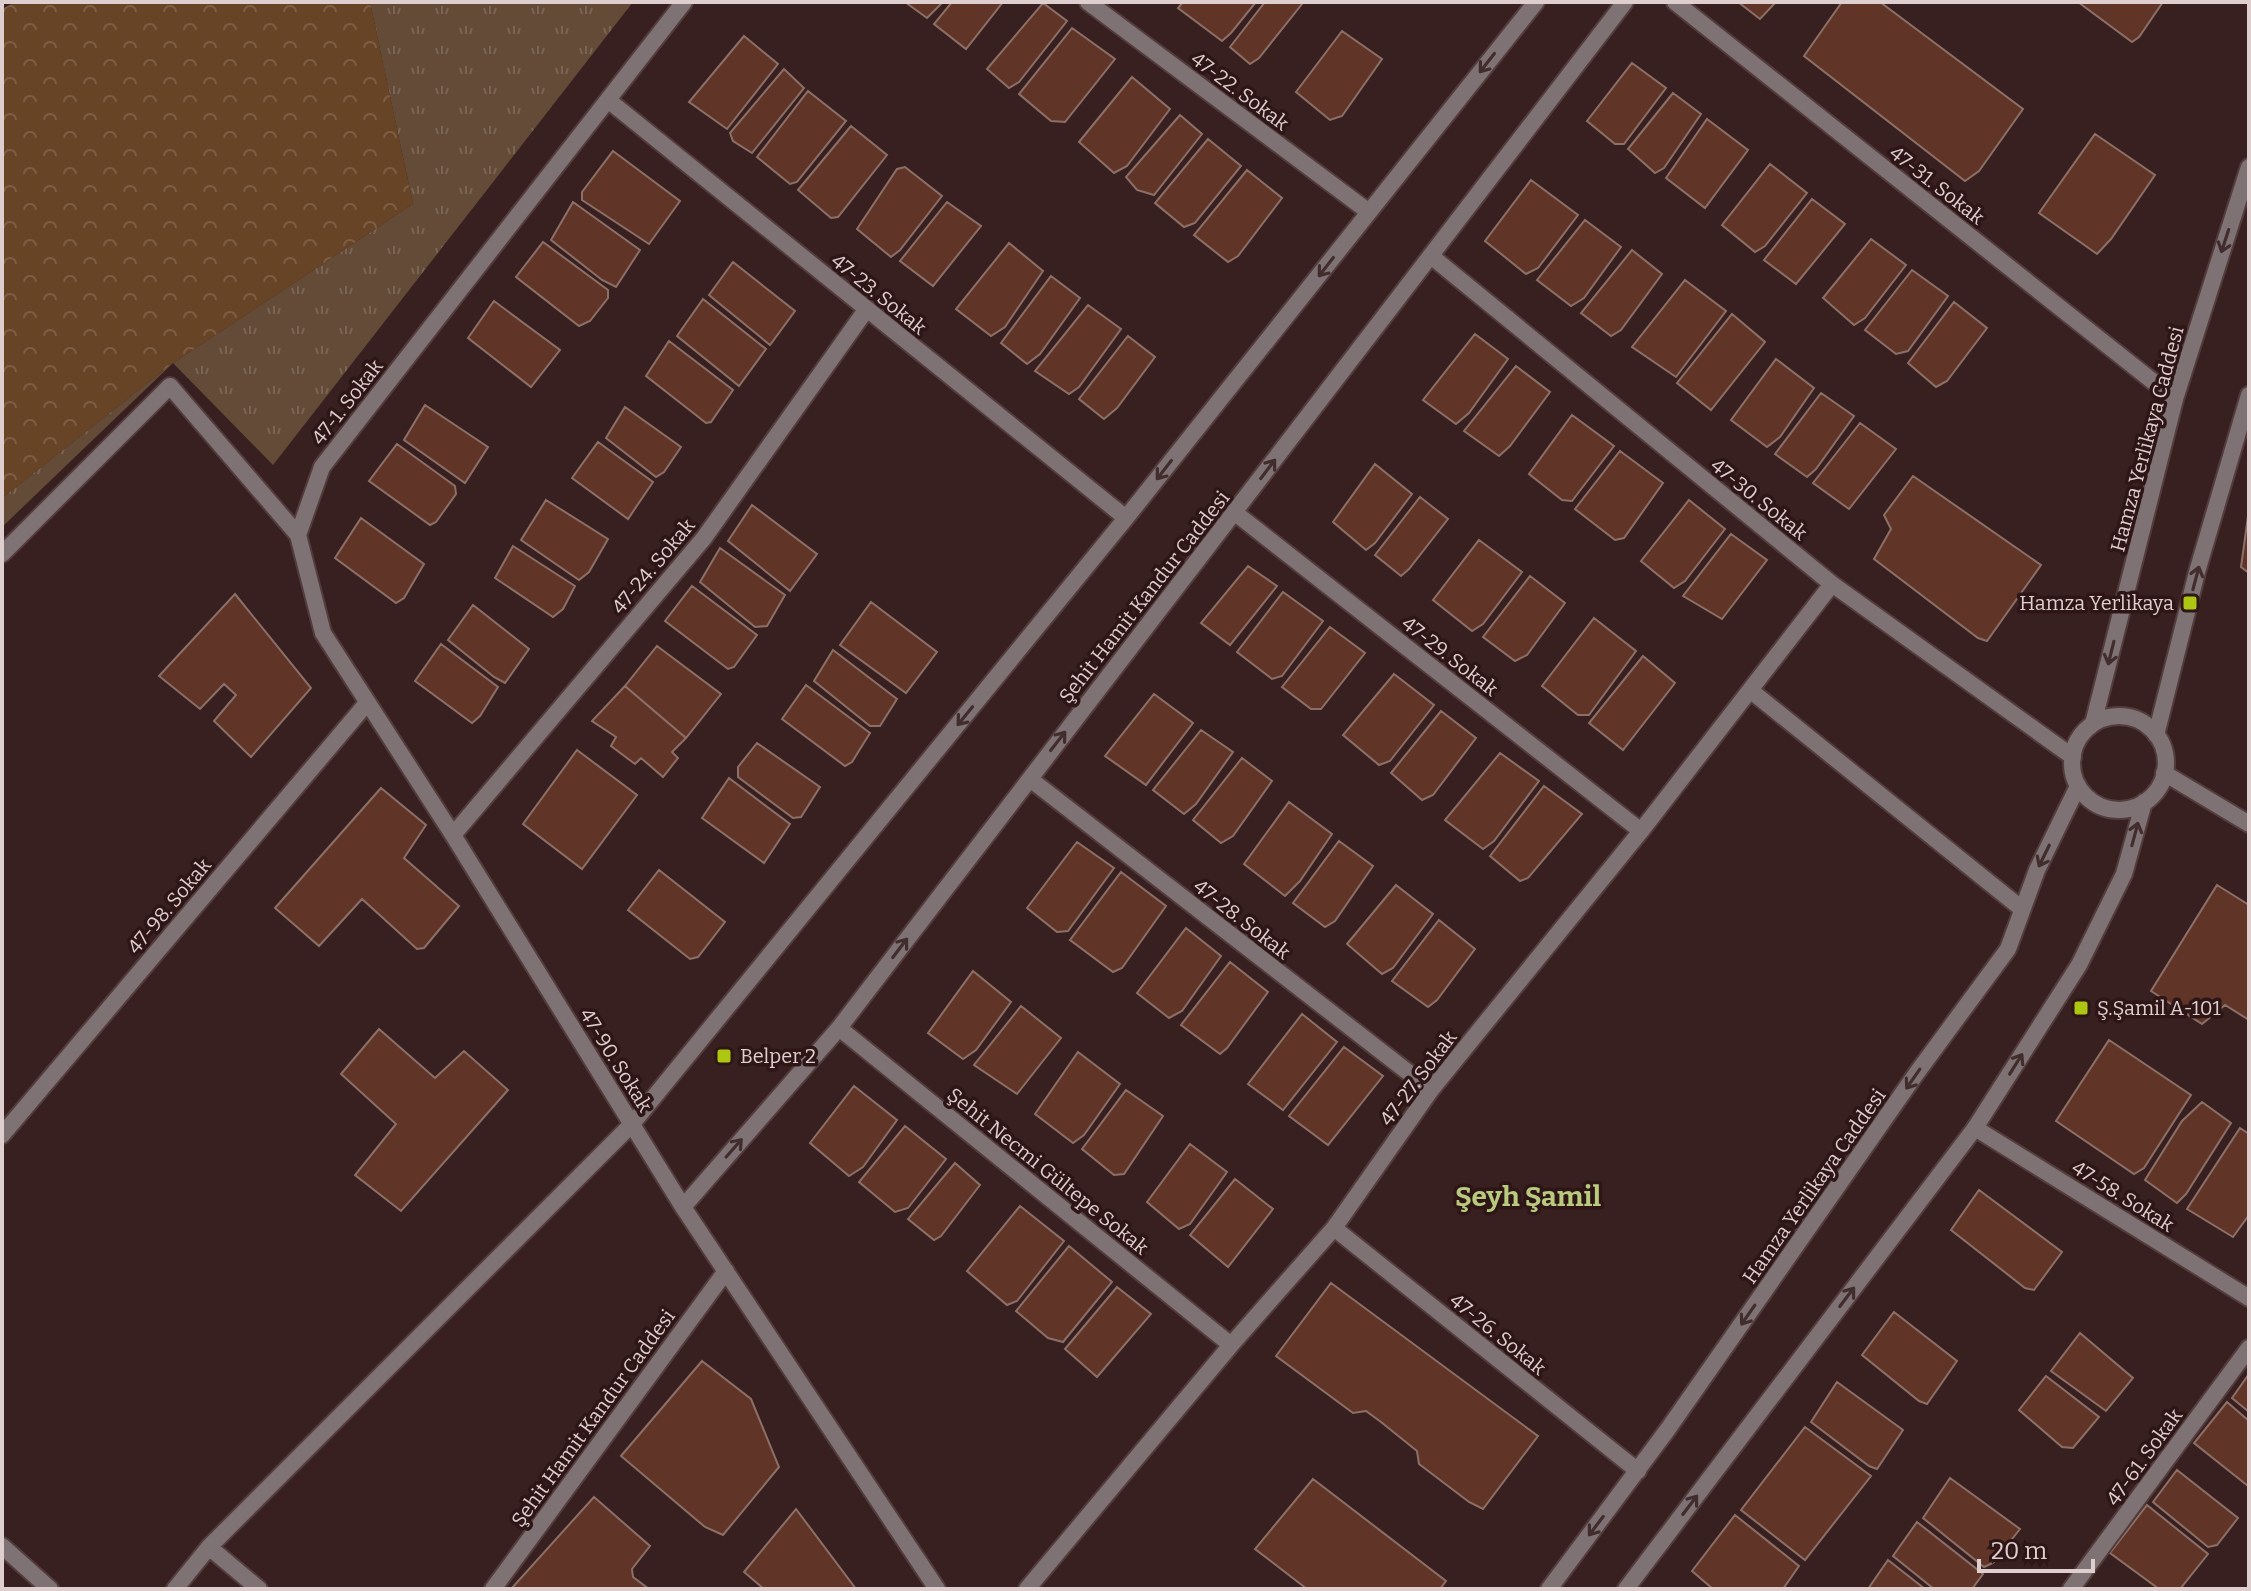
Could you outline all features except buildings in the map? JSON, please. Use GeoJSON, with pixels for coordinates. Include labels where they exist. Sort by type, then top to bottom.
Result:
{"type":"FeatureCollection","features":[{"type":"Feature","properties":{"kind":"street","name":"47-1. Sokak"},"geometry":{"type":"LineString","coordinates":[[298,535],[322,467],[684,2]]}},
{"type":"Feature","properties":{"kind":"street","name":"47-22. Sokak"},"geometry":{"type":"LineString","coordinates":[[1088,2],[1369,212]]}},
{"type":"Feature","properties":{"kind":"street"},"geometry":{"type":"LineString","coordinates":[[175,1589],[209,1547],[632,1124],[1126,518],[1536,2]]}},
{"type":"Feature","properties":{"kind":"street","name":"Şehit Hamit Kandur Caddesi"},"geometry":{"type":"LineString","coordinates":[[683,1207],[839,1028],[1625,2]]}},
{"type":"Feature","properties":{"kind":"street","name":"47-31. Sokak"},"geometry":{"type":"LineString","coordinates":[[1675,2],[2175,399]]}},
{"type":"Feature","properties":{"kind":"street","name":"47-23. Sokak"},"geometry":{"type":"LineString","coordinates":[[608,100],[1126,518]]}},
{"type":"Feature","properties":{"kind":"street","name":"Hamza Yerlikaya Caddesi"},"geometry":{"type":"LineString","coordinates":[[2093,724],[2175,399],[2249,167]]}},
{"type":"Feature","properties":{"kind":"street","name":"47-30. Sokak"},"geometry":{"type":"LineString","coordinates":[[1431,256],[1832,584],[2073,757]]}},
{"type":"Feature","properties":{"kind":"street","name":"47-24. Sokak"},"geometry":{"type":"LineString","coordinates":[[453,835],[704,538],[866,310]]}},
{"type":"Feature","properties":{"kind":"street"},"geometry":{"type":"LineString","coordinates":[[2,554],[170,386],[298,535]]}},
{"type":"Feature","properties":{"kind":"street"},"geometry":{"type":"LineString","coordinates":[[2156,735],[2197,572],[2249,395]]}},
{"type":"Feature","properties":{"kind":"street","name":"47-29. Sokak"},"geometry":{"type":"LineString","coordinates":[[1234,512],[1641,831]]}},
{"type":"Feature","properties":{"kind":"street","name":"47-90. Sokak"},"geometry":{"type":"LineString","coordinates":[[298,535],[323,633],[453,835],[683,1207],[937,1589]]}},
{"type":"Feature","properties":{"kind":"street","name":"47-27. Sokak"},"geometry":{"type":"LineString","coordinates":[[1027,1589],[1231,1345],[1334,1228],[1431,1090],[1641,831],[1832,584]]}},
{"type":"Feature","properties":{"kind":"street"},"geometry":{"type":"LineString","coordinates":[[1750,690],[2022,909]]}},
{"type":"Feature","properties":{"kind":"street","name":"47-98. Sokak"},"geometry":{"type":"LineString","coordinates":[[2,1135],[367,703]]}},
{"type":"Feature","properties":{"kind":"street"},"geometry":{"type":"LineString","coordinates":[[2115,716],[2126,717],[2143,723],[2156,735],[2165,756],[2164,773],[2157,790],[2144,802],[2128,809],[2109,809],[2094,803],[2078,786],[2073,776],[2073,757],[2079,739],[2093,724],[2115,716]]}},
{"type":"Feature","properties":{"kind":"street"},"geometry":{"type":"LineString","coordinates":[[2164,773],[2249,824]]}},
{"type":"Feature","properties":{"kind":"street","name":"47-28. Sokak"},"geometry":{"type":"LineString","coordinates":[[1030,779],[1431,1090]]}},
{"type":"Feature","properties":{"kind":"street","name":"Hamza Yerlikaya Caddesi"},"geometry":{"type":"LineString","coordinates":[[1549,1589],[1638,1471],[1916,1074],[2008,949],[2037,870],[2078,786]]}},
{"type":"Feature","properties":{"kind":"street"},"geometry":{"type":"LineString","coordinates":[[1626,1589],[1975,1128],[2079,965],[2124,874],[2144,802]]}},
{"type":"Feature","properties":{"kind":"street","name":"Şehit Necmi Gültepe Sokak"},"geometry":{"type":"LineString","coordinates":[[839,1028],[1231,1345]]}},
{"type":"Feature","properties":{"kind":"street","name":"47-58. Sokak"},"geometry":{"type":"LineString","coordinates":[[1975,1128],[2249,1298]]}},
{"type":"Feature","properties":{"kind":"street","name":"47-26. Sokak"},"geometry":{"type":"LineString","coordinates":[[1334,1228],[1638,1471]]}},
{"type":"Feature","properties":{"kind":"street","name":"Şehit Hamit Kandur Caddesi"},"geometry":{"type":"LineString","coordinates":[[493,1589],[726,1271]]}},
{"type":"Feature","properties":{"kind":"street","name":"47-61. Sokak"},"geometry":{"type":"LineString","coordinates":[[2071,1589],[2249,1348]]}},
{"type":"Feature","properties":{"kind":"street"},"geometry":{"type":"LineString","coordinates":[[2,1546],[50,1589]]}},
{"type":"Feature","properties":{"kind":"street"},"geometry":{"type":"LineString","coordinates":[[209,1547],[259,1589]]}},
{"type":"Feature","properties":{"kind":"green space"},"geometry":{"type":"Polygon","coordinates":[[[15,2],[370,2],[413,204],[173,363],[2,498],[2,9],[15,2]]]}},
{"type":"Feature","properties":{"kind":"green space"},"geometry":{"type":"Polygon","coordinates":[[[370,2],[633,2],[273,465],[173,363],[413,204],[370,2]]]}},
{"type":"Feature","properties":{"kind":"green space"},"geometry":{"type":"Polygon","coordinates":[[[173,363],[2,527],[2,498],[173,363]]]}},
{"type":"Feature","properties":{"kind":"place","name":"Hamza Yerlikaya"},"geometry":{"type":"Point","coordinates":[2190,603]}},
{"type":"Feature","properties":{"kind":"place","name":"Ş.Şamil A-101"},"geometry":{"type":"Point","coordinates":[2081,1008]}},
{"type":"Feature","properties":{"kind":"place","name":"Belper 2"},"geometry":{"type":"Point","coordinates":[724,1056]}},
{"type":"Feature","properties":{"kind":"district","name":"Şeyh Şamil"},"geometry":{"type":"Point","coordinates":[1528,1196]}}]}
